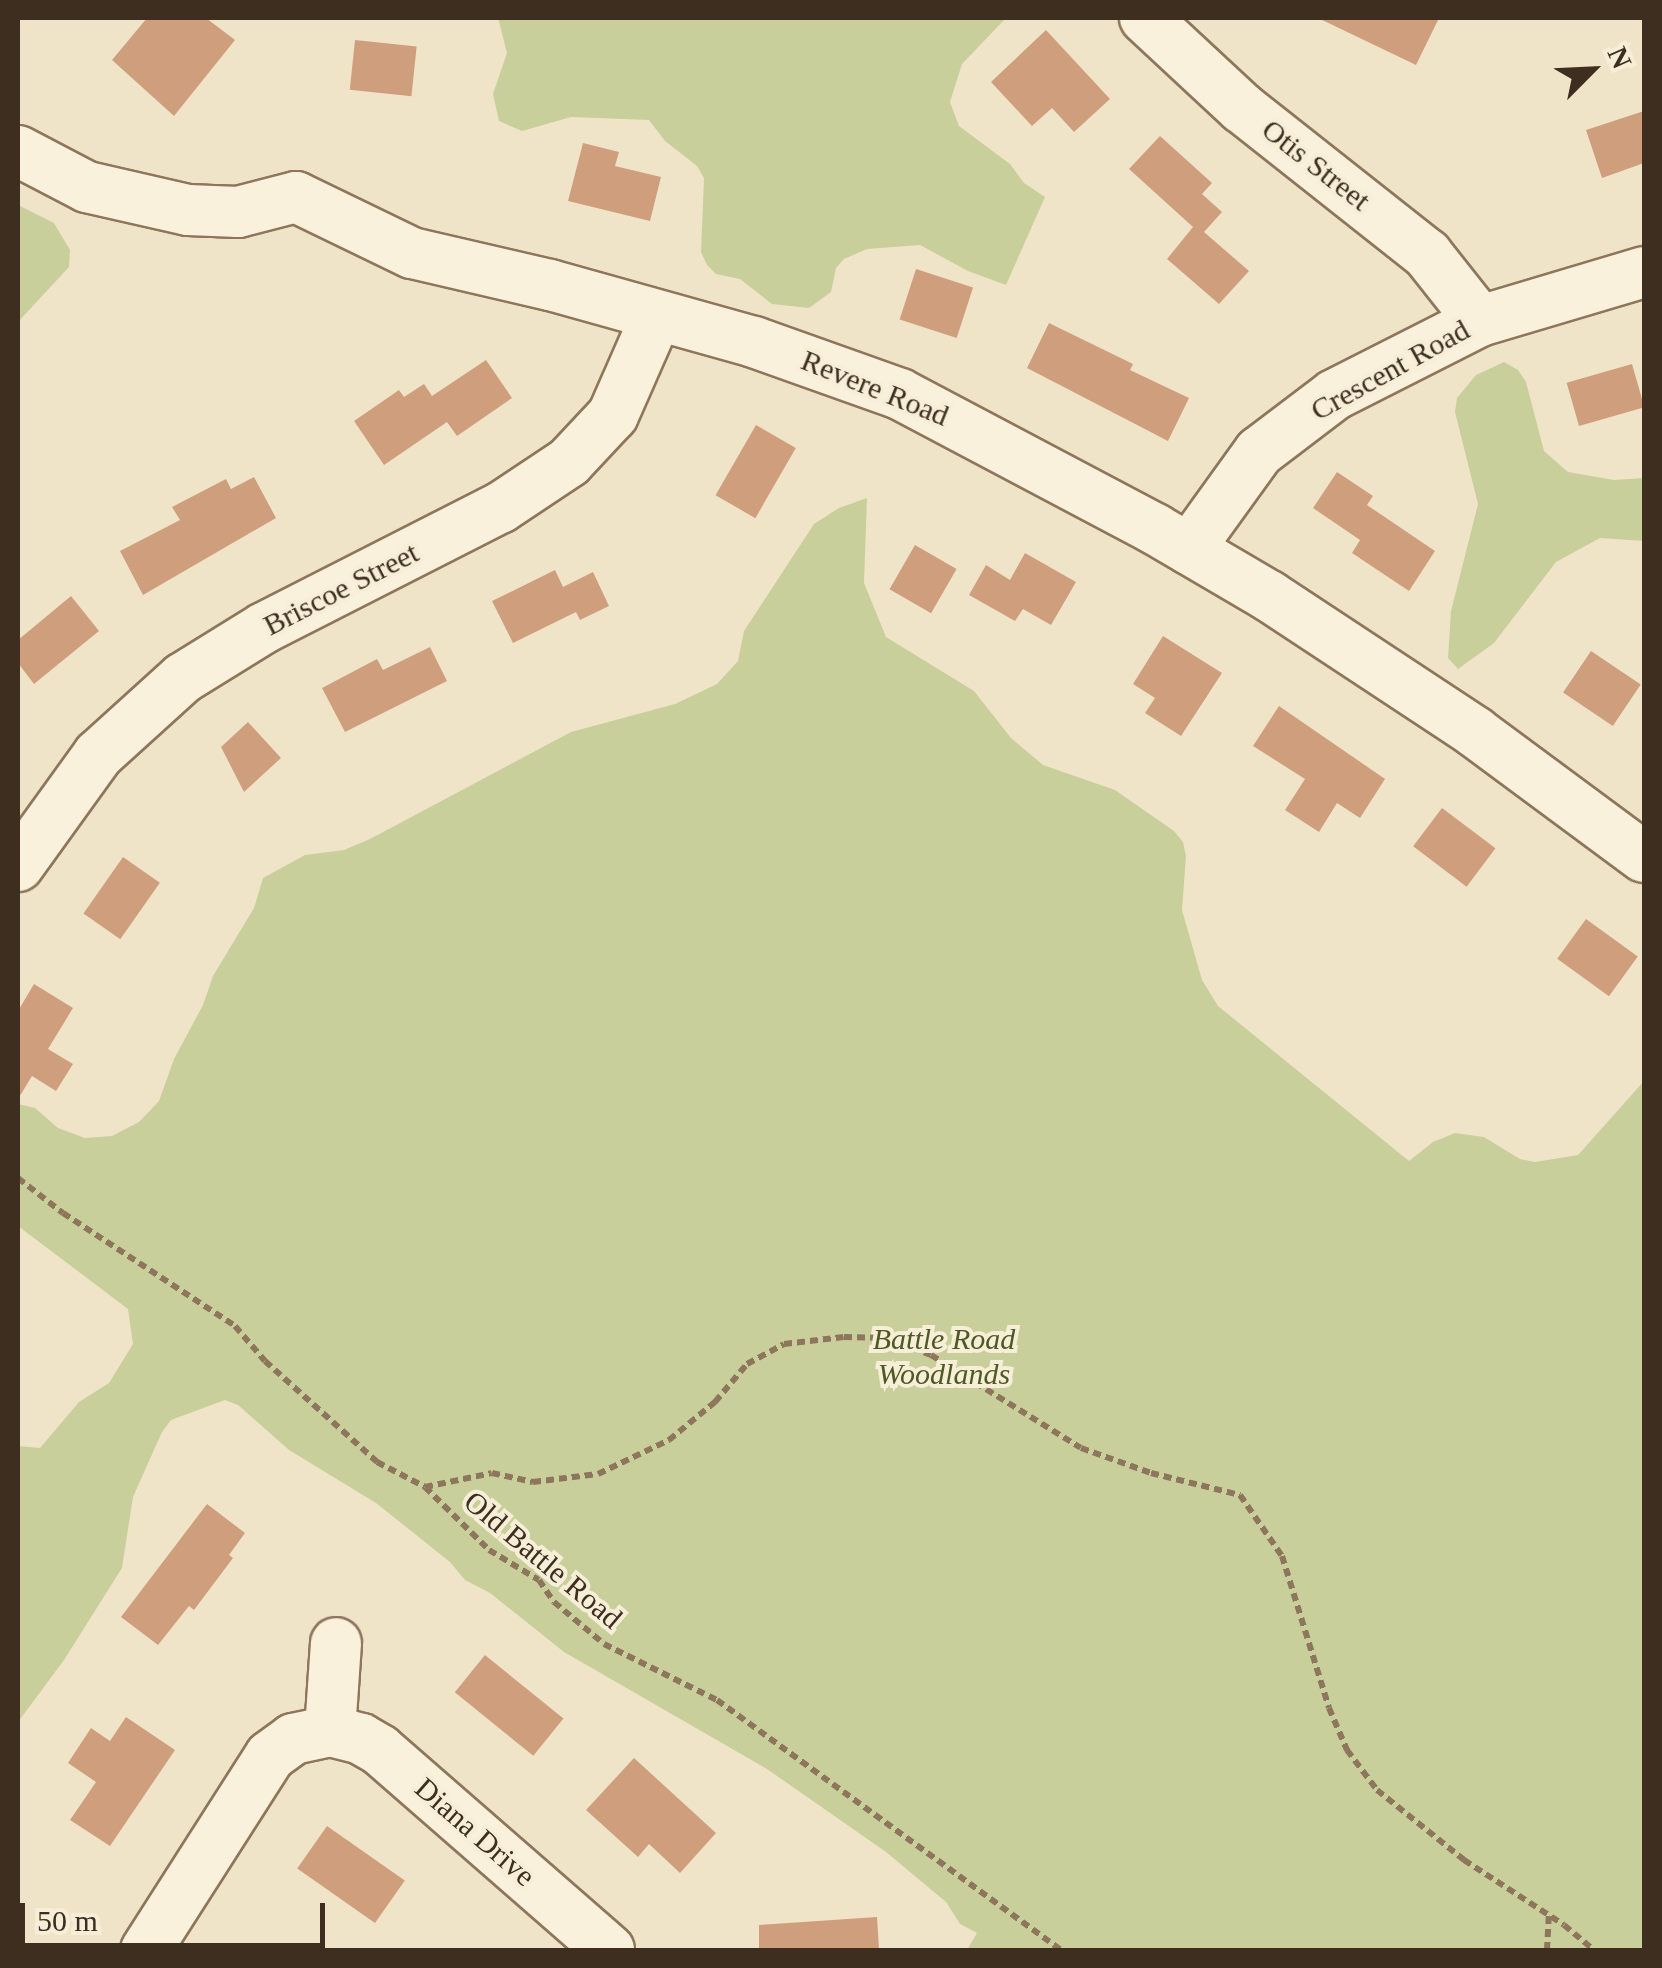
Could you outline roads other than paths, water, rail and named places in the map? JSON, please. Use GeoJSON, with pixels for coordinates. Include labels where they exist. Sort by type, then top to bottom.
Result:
{"type":"FeatureCollection","features":[{"type":"Feature","properties":{"kind":"street","name":"Otis Street"},"geometry":{"type":"LineString","coordinates":[[1144,18],[1242,108],[1427,254],[1480,321]]}},
{"type":"Feature","properties":{"kind":"street","name":"Revere Road"},"geometry":{"type":"LineString","coordinates":[[18,151],[87,186],[188,210],[238,212],[296,197],[412,254],[550,285],[769,347],[900,394],[1269,596],[1475,732],[1644,858]]}},
{"type":"Feature","properties":{"kind":"street","name":"Crescent Road"},"geometry":{"type":"LineString","coordinates":[[1189,549],[1246,467],[1281,434],[1334,395],[1480,321],[1644,272]]}},
{"type":"Feature","properties":{"kind":"street","name":"Briscoe Street"},"geometry":{"type":"LineString","coordinates":[[18,866],[98,755],[183,678],[264,628],[500,508],[583,450],[621,399],[656,317]]}},
{"type":"Feature","properties":{"kind":"street"},"geometry":{"type":"LineString","coordinates":[[146,1950],[270,1756],[293,1740],[330,1731],[336,1643]]}},
{"type":"Feature","properties":{"kind":"street","name":"Diana Drive"},"geometry":{"type":"LineString","coordinates":[[330,1731],[361,1739],[380,1750],[609,1950]]}},
{"type":"Feature","properties":{"kind":"park label","name":"Battle Road Woodlands"},"geometry":{"type":"Point","coordinates":[944,1356]}}]}
